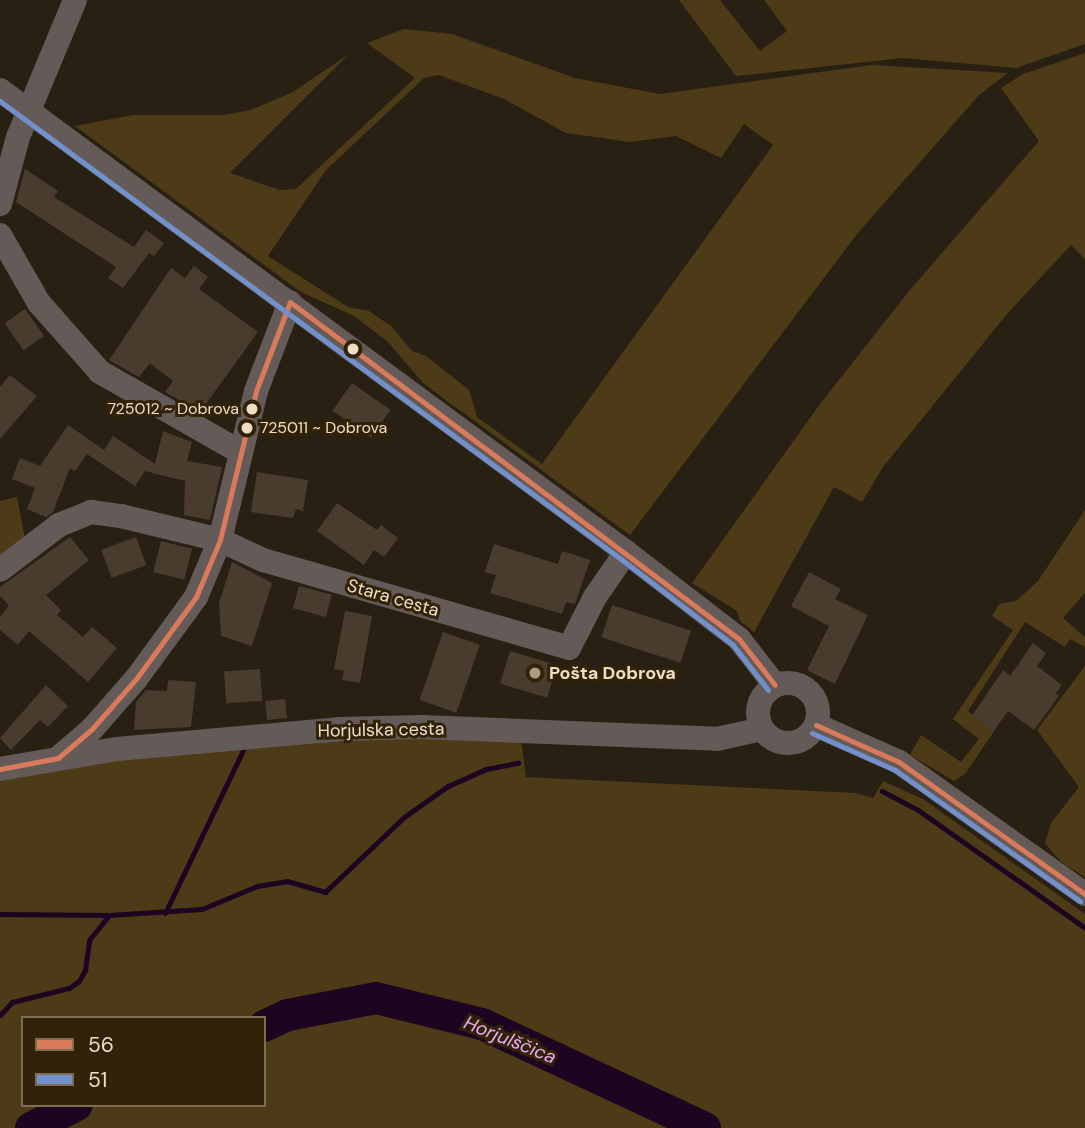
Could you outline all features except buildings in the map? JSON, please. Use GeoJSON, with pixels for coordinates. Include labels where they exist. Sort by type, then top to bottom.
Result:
{"type":"FeatureCollection","features":[{"type":"Feature","properties":{"kind":"street"},"geometry":{"type":"LineString","coordinates":[[0,204],[28,111],[75,0]]}},
{"type":"Feature","properties":{"kind":"street"},"geometry":{"type":"LineString","coordinates":[[0,90],[626,552],[738,639],[775,685]]}},
{"type":"Feature","properties":{"kind":"street"},"geometry":{"type":"LineString","coordinates":[[0,235],[39,303],[100,372],[240,452]]}},
{"type":"Feature","properties":{"kind":"street"},"geometry":{"type":"LineString","coordinates":[[58,758],[92,729],[174,630],[196,597],[220,540],[256,391],[290,302]]}},
{"type":"Feature","properties":{"kind":"street","name":"Stara cesta"},"geometry":{"type":"LineString","coordinates":[[0,570],[59,524],[91,512],[168,524],[220,540],[263,561],[569,648],[595,597],[626,552]]}},
{"type":"Feature","properties":{"kind":"street"},"geometry":{"type":"LineString","coordinates":[[796,683],[813,695],[818,715],[816,725],[810,734],[790,743],[770,737],[762,729],[760,699],[775,685],[796,683]]}},
{"type":"Feature","properties":{"kind":"street"},"geometry":{"type":"LineString","coordinates":[[816,725],[899,762],[1084,893]]}},
{"type":"Feature","properties":{"kind":"street","name":"Horjulska cesta"},"geometry":{"type":"LineString","coordinates":[[0,769],[58,758],[339,729],[422,727],[705,739],[762,729]]}},
{"type":"Feature","properties":{"kind":"shaded area"},"geometry":{"type":"Polygon","coordinates":[[[679,0],[720,0],[760,51],[787,31],[764,0],[1085,0],[1085,44],[1016,68],[903,58],[736,76],[679,0]]]}},
{"type":"Feature","properties":{"kind":"shaded area"},"geometry":{"type":"Polygon","coordinates":[[[404,29],[452,34],[575,78],[660,94],[872,65],[1008,73],[979,95],[857,234],[630,535],[424,384],[387,341],[354,316],[301,292],[75,126],[133,115],[223,115],[251,110],[293,92],[349,54],[230,173],[280,190],[296,189],[415,78],[367,43],[404,29]],[[439,75],[424,78],[326,170],[268,256],[348,307],[369,311],[391,326],[412,351],[426,356],[469,390],[477,417],[542,464],[773,145],[744,124],[721,158],[676,136],[630,142],[566,133],[504,99],[439,75]]]}},
{"type":"Feature","properties":{"kind":"shaded area"},"geometry":{"type":"Polygon","coordinates":[[[1085,53],[1085,259],[1071,245],[1007,314],[883,467],[862,502],[834,487],[754,632],[740,621],[737,611],[692,583],[820,404],[909,291],[1039,141],[1001,88],[1023,74],[1085,53]]]}},
{"type":"Feature","properties":{"kind":"shaded area"},"geometry":{"type":"Polygon","coordinates":[[[17,497],[25,539],[0,559],[0,501],[17,497]]]}},
{"type":"Feature","properties":{"kind":"shaded area"},"geometry":{"type":"Polygon","coordinates":[[[1085,510],[1085,593],[1063,618],[1085,637],[1085,647],[1070,639],[1065,647],[1025,622],[968,711],[995,730],[965,774],[954,781],[910,755],[921,735],[961,762],[979,739],[953,719],[1013,630],[992,616],[999,604],[1016,601],[1038,581],[1085,510]]]}},
{"type":"Feature","properties":{"kind":"shaded area"},"geometry":{"type":"Polygon","coordinates":[[[1085,666],[1085,877],[1061,862],[1045,843],[1051,823],[1079,787],[1037,730],[1085,666]]]}},
{"type":"Feature","properties":{"kind":"shaded area"},"geometry":{"type":"Polygon","coordinates":[[[349,737],[521,739],[526,777],[855,793],[873,798],[883,781],[923,799],[1085,914],[1085,1128],[0,1128],[0,779],[122,757],[349,737]]]}},
{"type":"Feature","properties":{"kind":"waterway"},"geometry":{"type":"LineString","coordinates":[[165,913],[243,750]]}},
{"type":"Feature","properties":{"kind":"waterway"},"geometry":{"type":"LineString","coordinates":[[0,1015],[12,1002],[69,988],[79,981],[85,970],[89,940],[109,915],[202,909],[257,886],[287,881],[325,892],[404,817],[448,786],[486,769],[518,763]]}},
{"type":"Feature","properties":{"kind":"waterway"},"geometry":{"type":"LineString","coordinates":[[882,791],[918,810],[1085,928]]}},
{"type":"Feature","properties":{"kind":"waterway"},"geometry":{"type":"LineString","coordinates":[[0,914],[108,915]]}},
{"type":"Feature","properties":{"kind":"waterway","name":"Horjulščica"},"geometry":{"type":"LineString","coordinates":[[266,1025],[288,1015],[376,998],[482,1024],[705,1128]]}},
{"type":"Feature","properties":{"kind":"waterway","name":"Horjulščica"},"geometry":{"type":"LineString","coordinates":[[31,1128],[73,1107]]}},
{"type":"Feature","properties":{"kind":"transit line","name":"51"},"geometry":{"type":"LineString","coordinates":[[0,101],[621,559],[733,645],[768,690]]}},
{"type":"Feature","properties":{"kind":"transit line","name":"56"},"geometry":{"type":"LineString","coordinates":[[0,769],[58,758],[92,729],[136,679],[196,597],[220,540],[256,391],[290,302],[739,639],[775,685]]}},
{"type":"Feature","properties":{"kind":"transit line","name":"56"},"geometry":{"type":"LineString","coordinates":[[816,725],[899,762],[1085,894]]}},
{"type":"Feature","properties":{"kind":"transit line","name":"51"},"geometry":{"type":"LineString","coordinates":[[812,733],[895,770],[1080,901]]}},
{"type":"Feature","properties":{"kind":"place","name":"725012 ~ Dobrova"},"geometry":{"type":"Point","coordinates":[252,409]}},
{"type":"Feature","properties":{"kind":"place","name":"725011 ~ Dobrova"},"geometry":{"type":"Point","coordinates":[247,428]}},
{"type":"Feature","properties":{"kind":"place","name":"Pošta Dobrova"},"geometry":{"type":"Point","coordinates":[535,673]}}]}
